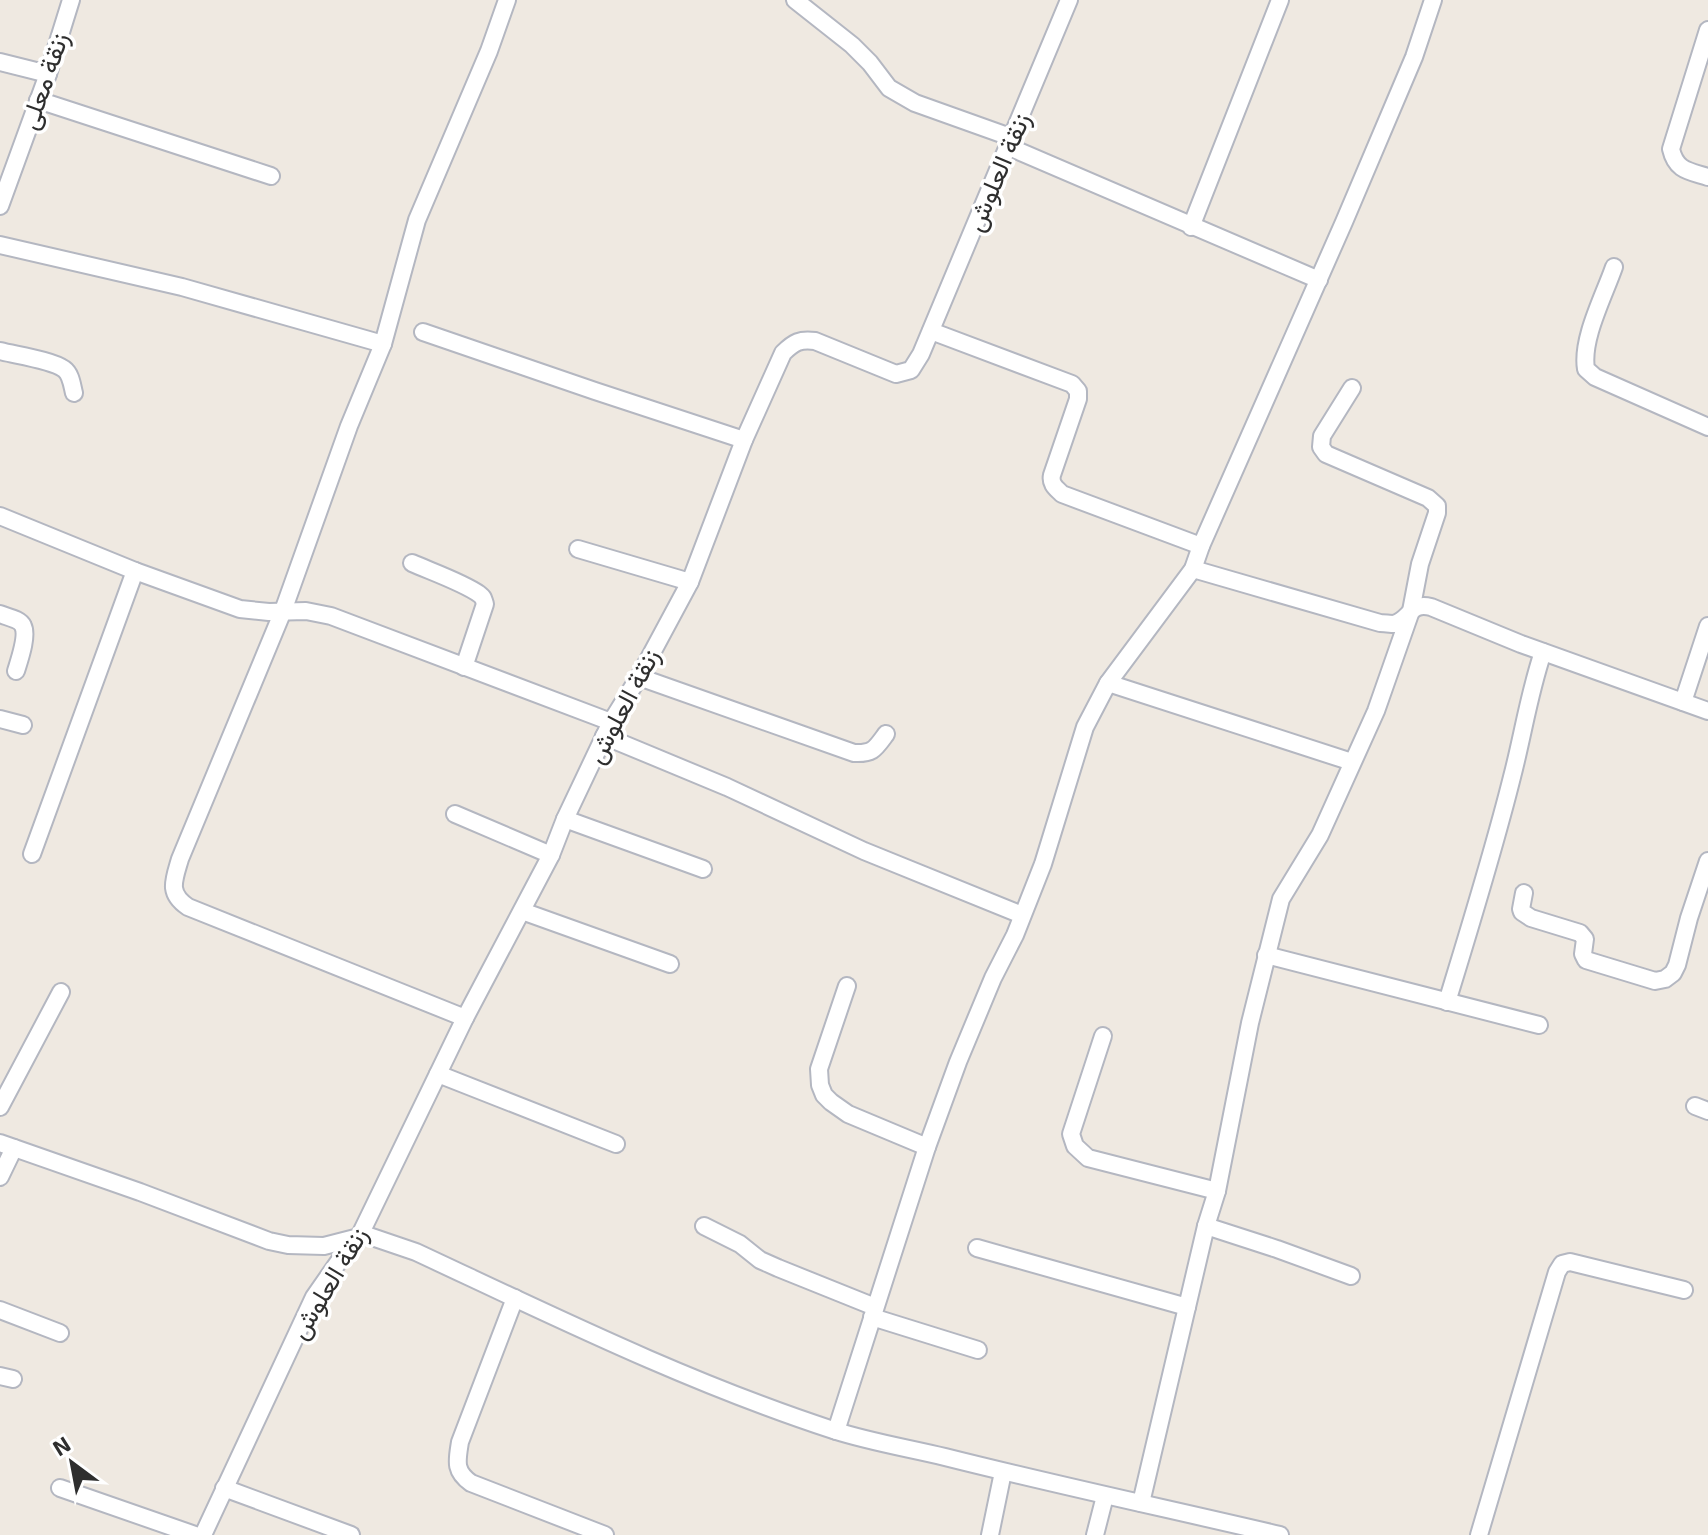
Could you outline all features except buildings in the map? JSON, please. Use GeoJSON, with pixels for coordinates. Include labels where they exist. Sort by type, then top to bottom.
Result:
{"type":"FeatureCollection","features":[{"type":"Feature","properties":{"kind":"street","name":"زنقة معلى"},"geometry":{"type":"LineString","coordinates":[[0,206],[71,0]]}},
{"type":"Feature","properties":{"kind":"street"},"geometry":{"type":"LineString","coordinates":[[465,1018],[188,907],[178,901],[174,880],[283,611],[349,426],[383,344],[417,220],[489,51],[507,0]]}},
{"type":"Feature","properties":{"kind":"street"},"geometry":{"type":"LineString","coordinates":[[795,0],[852,45],[889,88],[899,95],[1191,227],[1319,280]]}},
{"type":"Feature","properties":{"kind":"street","name":"زنقة العلوش"},"geometry":{"type":"LineString","coordinates":[[203,1535],[314,1297],[359,1237],[465,1018],[551,855],[608,729],[690,582],[744,440],[783,353],[793,343],[815,341],[896,374],[911,370],[931,331],[1069,0]]}},
{"type":"Feature","properties":{"kind":"street"},"geometry":{"type":"LineString","coordinates":[[1191,227],[1280,0]]}},
{"type":"Feature","properties":{"kind":"street"},"geometry":{"type":"LineString","coordinates":[[836,1431],[927,1147],[958,1062],[1043,864],[1085,727],[1108,683],[1193,569],[1414,57],[1433,0]]}},
{"type":"Feature","properties":{"kind":"street"},"geometry":{"type":"LineString","coordinates":[[1708,30],[1671,149],[1674,161],[1682,168],[1708,177]]}},
{"type":"Feature","properties":{"kind":"street"},"geometry":{"type":"LineString","coordinates":[[0,62],[48,74]]}},
{"type":"Feature","properties":{"kind":"street"},"geometry":{"type":"LineString","coordinates":[[38,100],[271,176]]}},
{"type":"Feature","properties":{"kind":"street"},"geometry":{"type":"LineString","coordinates":[[0,245],[182,287],[383,344]]}},
{"type":"Feature","properties":{"kind":"street"},"geometry":{"type":"LineString","coordinates":[[1614,267],[1586,344],[1586,369],[1595,377],[1708,427]]}},
{"type":"Feature","properties":{"kind":"street"},"geometry":{"type":"LineString","coordinates":[[931,331],[1072,384],[1078,391],[1078,399],[1052,475],[1054,487],[1062,494],[1201,546]]}},
{"type":"Feature","properties":{"kind":"street"},"geometry":{"type":"LineString","coordinates":[[423,332],[744,440]]}},
{"type":"Feature","properties":{"kind":"street"},"geometry":{"type":"LineString","coordinates":[[0,351],[46,361],[65,369],[74,393]]}},
{"type":"Feature","properties":{"kind":"street"},"geometry":{"type":"LineString","coordinates":[[1141,1503],[1206,1226],[1217,1191],[1250,1023],[1281,899],[1314,847],[1376,711],[1411,611],[1420,564],[1437,513],[1437,506],[1428,498],[1326,454],[1321,447],[1322,436],[1352,388]]}},
{"type":"Feature","properties":{"kind":"street"},"geometry":{"type":"LineString","coordinates":[[0,516],[135,571],[240,609],[306,611],[331,616],[464,667],[608,729],[864,851],[1022,915]]}},
{"type":"Feature","properties":{"kind":"street"},"geometry":{"type":"LineString","coordinates":[[578,549],[690,582]]}},
{"type":"Feature","properties":{"kind":"street"},"geometry":{"type":"LineString","coordinates":[[412,563],[481,595],[484,600],[464,667]]}},
{"type":"Feature","properties":{"kind":"street"},"geometry":{"type":"LineString","coordinates":[[1193,569],[1380,623],[1398,622],[1422,605],[1438,609],[1543,652],[1708,711]]}},
{"type":"Feature","properties":{"kind":"street"},"geometry":{"type":"LineString","coordinates":[[32,854],[135,571]]}},
{"type":"Feature","properties":{"kind":"street"},"geometry":{"type":"LineString","coordinates":[[0,614],[21,623],[24,628],[16,671]]}},
{"type":"Feature","properties":{"kind":"street"},"geometry":{"type":"LineString","coordinates":[[1683,702],[1708,626]]}},
{"type":"Feature","properties":{"kind":"street"},"geometry":{"type":"LineString","coordinates":[[1447,1002],[1500,825],[1532,686],[1543,652]]}},
{"type":"Feature","properties":{"kind":"street"},"geometry":{"type":"LineString","coordinates":[[639,677],[854,753],[867,754],[886,734]]}},
{"type":"Feature","properties":{"kind":"street"},"geometry":{"type":"LineString","coordinates":[[1108,683],[1352,762]]}},
{"type":"Feature","properties":{"kind":"street"},"geometry":{"type":"LineString","coordinates":[[0,719],[23,725]]}},
{"type":"Feature","properties":{"kind":"street"},"geometry":{"type":"LineString","coordinates":[[455,814],[551,855]]}},
{"type":"Feature","properties":{"kind":"street"},"geometry":{"type":"LineString","coordinates":[[565,819],[703,869]]}},
{"type":"Feature","properties":{"kind":"street"},"geometry":{"type":"LineString","coordinates":[[1524,893],[1522,912],[1531,918],[1580,933],[1585,939],[1583,954],[1586,960],[1655,981],[1665,979],[1677,965],[1708,861]]}},
{"type":"Feature","properties":{"kind":"street"},"geometry":{"type":"LineString","coordinates":[[522,911],[670,964]]}},
{"type":"Feature","properties":{"kind":"street"},"geometry":{"type":"LineString","coordinates":[[1266,955],[1539,1025]]}},
{"type":"Feature","properties":{"kind":"street"},"geometry":{"type":"LineString","coordinates":[[847,986],[819,1069],[824,1095],[848,1114],[927,1147]]}},
{"type":"Feature","properties":{"kind":"street"},"geometry":{"type":"LineString","coordinates":[[0,1107],[61,992]]}},
{"type":"Feature","properties":{"kind":"street"},"geometry":{"type":"LineString","coordinates":[[1103,1036],[1071,1134],[1075,1146],[1088,1158],[1217,1191]]}},
{"type":"Feature","properties":{"kind":"street"},"geometry":{"type":"LineString","coordinates":[[438,1074],[616,1144]]}},
{"type":"Feature","properties":{"kind":"street"},"geometry":{"type":"LineString","coordinates":[[0,1177],[7,1146],[269,1241],[324,1246],[369,1236],[416,1252],[715,1387],[836,1431],[1280,1535]]}},
{"type":"Feature","properties":{"kind":"street"},"geometry":{"type":"LineString","coordinates":[[704,1226],[740,1244],[760,1260],[874,1312],[978,1350]]}},
{"type":"Feature","properties":{"kind":"street"},"geometry":{"type":"LineString","coordinates":[[1206,1226],[1351,1276]]}},
{"type":"Feature","properties":{"kind":"street"},"geometry":{"type":"LineString","coordinates":[[977,1248],[1187,1307]]}},
{"type":"Feature","properties":{"kind":"street"},"geometry":{"type":"LineString","coordinates":[[1479,1535],[1557,1272],[1562,1264],[1570,1262],[1684,1290]]}},
{"type":"Feature","properties":{"kind":"street"},"geometry":{"type":"LineString","coordinates":[[515,1298],[460,1442],[458,1469],[471,1483],[605,1535]]}},
{"type":"Feature","properties":{"kind":"street"},"geometry":{"type":"LineString","coordinates":[[0,1310],[60,1333]]}},
{"type":"Feature","properties":{"kind":"street"},"geometry":{"type":"LineString","coordinates":[[990,1535],[1003,1472]]}},
{"type":"Feature","properties":{"kind":"street"},"geometry":{"type":"LineString","coordinates":[[60,1488],[195,1535]]}},
{"type":"Feature","properties":{"kind":"street"},"geometry":{"type":"LineString","coordinates":[[224,1488],[351,1535]]}},
{"type":"Feature","properties":{"kind":"street"},"geometry":{"type":"LineString","coordinates":[[1095,1535],[1105,1496]]}}]}
